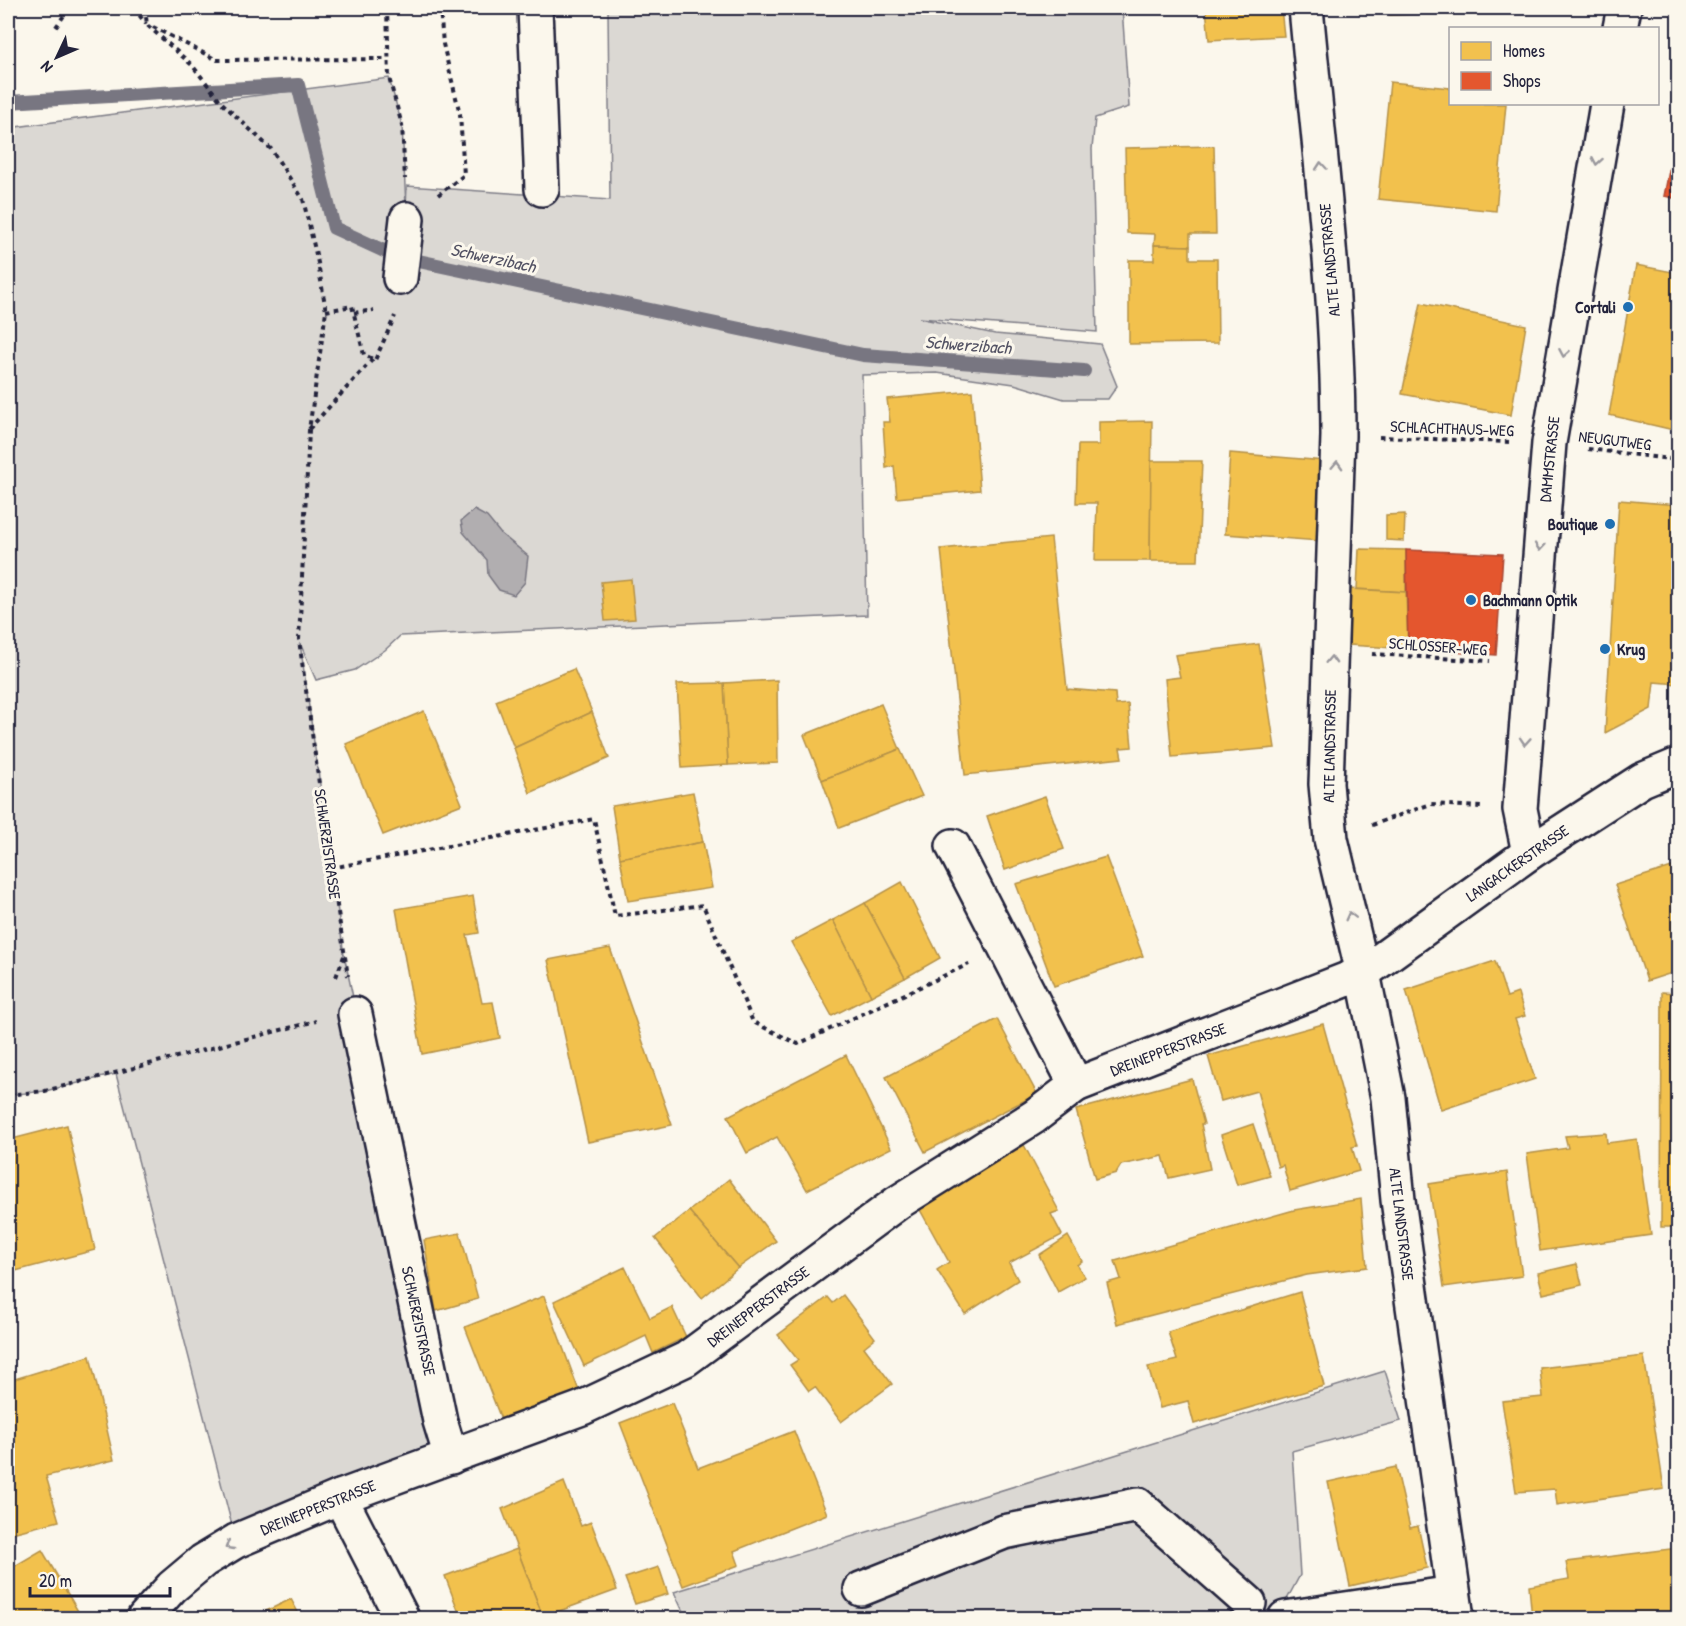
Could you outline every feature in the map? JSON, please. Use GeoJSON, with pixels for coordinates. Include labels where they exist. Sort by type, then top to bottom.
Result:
{"type":"FeatureCollection","features":[{"type":"Feature","properties":{"kind":"street"},"geometry":{"type":"LineString","coordinates":[[536,8],[542,189]]}},
{"type":"Feature","properties":{"kind":"street","name":"ALTE LANDSTRASSE"},"geometry":{"type":"LineString","coordinates":[[1306,8],[1334,306],[1338,385],[1338,448],[1326,784],[1331,839],[1363,973],[1388,1098],[1398,1200],[1455,1606]]}},
{"type":"Feature","properties":{"kind":"street"},"geometry":{"type":"LineString","coordinates":[[1620,27],[1624,8]]}},
{"type":"Feature","properties":{"kind":"street","name":"DAMMSTRASSE"},"geometry":{"type":"LineString","coordinates":[[1528,853],[1520,809],[1549,443],[1607,105]]}},
{"type":"Feature","properties":{"kind":"street"},"geometry":{"type":"LineString","coordinates":[[400,278],[406,219]]}},
{"type":"Feature","properties":{"kind":"street","name":"LANGACKERSTRASSE"},"geometry":{"type":"LineString","coordinates":[[1363,973],[1528,853],[1642,780],[1678,765]]}},
{"type":"Feature","properties":{"kind":"street"},"geometry":{"type":"LineString","coordinates":[[953,846],[1076,1085]]}},
{"type":"Feature","properties":{"kind":"street","name":"DREINEPPERSTRASSE"},"geometry":{"type":"LineString","coordinates":[[144,1618],[172,1587],[203,1561],[236,1541],[340,1497],[582,1408],[686,1359],[897,1203],[1034,1116],[1076,1085],[1363,973]]}},
{"type":"Feature","properties":{"kind":"street","name":"SCHWERZISTRASSE"},"geometry":{"type":"LineString","coordinates":[[355,1014],[440,1421],[451,1457]]}},
{"type":"Feature","properties":{"kind":"street"},"geometry":{"type":"LineString","coordinates":[[340,1497],[402,1618]]}},
{"type":"Feature","properties":{"kind":"street"},"geometry":{"type":"LineString","coordinates":[[861,1589],[1004,1532],[1138,1505],[1253,1614]]}},
{"type":"Feature","properties":{"kind":"street"},"geometry":{"type":"LineString","coordinates":[[1285,1618],[1455,1606]]}},
{"type":"Feature","properties":{"kind":"path"},"geometry":{"type":"LineString","coordinates":[[56,27],[65,14],[64,8]]}},
{"type":"Feature","properties":{"kind":"path","name":"SCHWERZISTRASSE"},"geometry":{"type":"LineString","coordinates":[[134,8],[147,25],[192,65],[223,104],[271,149],[303,199],[318,263],[326,311],[309,430],[299,640],[331,868],[355,1014]]}},
{"type":"Feature","properties":{"kind":"path"},"geometry":{"type":"LineString","coordinates":[[145,8],[147,25],[217,60],[388,58]]}},
{"type":"Feature","properties":{"kind":"path"},"geometry":{"type":"LineString","coordinates":[[387,8],[389,78],[402,125],[406,219]]}},
{"type":"Feature","properties":{"kind":"path"},"geometry":{"type":"LineString","coordinates":[[406,219],[464,175],[460,114],[443,44],[440,8]]}},
{"type":"Feature","properties":{"kind":"path"},"geometry":{"type":"LineString","coordinates":[[309,430],[374,359],[364,355],[352,306],[326,311]]}},
{"type":"Feature","properties":{"kind":"path","name":"SCHLACHTHAUS-WEG"},"geometry":{"type":"LineString","coordinates":[[1377,437],[1549,443]]}},
{"type":"Feature","properties":{"kind":"path","name":"NEUGUTWEG"},"geometry":{"type":"LineString","coordinates":[[1549,443],[1678,460]]}},
{"type":"Feature","properties":{"kind":"path","name":"SCHLOSSER-WEG"},"geometry":{"type":"LineString","coordinates":[[1367,654],[1531,663]]}},
{"type":"Feature","properties":{"kind":"path"},"geometry":{"type":"LineString","coordinates":[[1331,839],[1431,804],[1520,809]]}},
{"type":"Feature","properties":{"kind":"path"},"geometry":{"type":"LineString","coordinates":[[331,868],[594,819],[615,916],[703,905],[753,1022],[798,1044],[1006,946]]}},
{"type":"Feature","properties":{"kind":"path"},"geometry":{"type":"LineString","coordinates":[[8,1095],[55,1089],[320,1020]]}},
{"type":"Feature","properties":{"kind":"path"},"geometry":{"type":"LineString","coordinates":[[1105,1618],[1114,1616],[1127,1618]]}},
{"type":"Feature","properties":{"kind":"shaded area"},"geometry":{"type":"Polygon","coordinates":[[[608,8],[1122,8],[1129,107],[1095,118],[1092,149],[1097,332],[919,318],[995,334],[1100,344],[1117,386],[1108,399],[1064,399],[1014,384],[937,373],[862,375],[867,615],[400,636],[385,650],[355,670],[316,680],[300,643],[344,955],[451,1457],[236,1541],[116,1074],[45,1091],[8,1095],[8,128],[389,78],[402,125],[406,207],[407,186],[610,200],[608,8]]]}},
{"type":"Feature","properties":{"kind":"shaded area"},"geometry":{"type":"Polygon","coordinates":[[[474,510],[487,517],[500,533],[528,556],[525,582],[514,595],[499,590],[488,575],[487,560],[463,532],[461,521],[474,510]]]}},
{"type":"Feature","properties":{"kind":"shaded area"},"geometry":{"type":"Polygon","coordinates":[[[1385,1371],[1401,1421],[1292,1451],[1300,1575],[1277,1618],[686,1618],[674,1592],[1385,1371]]]}},
{"type":"Feature","properties":{"kind":"building: Homes"},"geometry":{"type":"Polygon","coordinates":[[[1206,8],[1281,8],[1284,36],[1209,40],[1206,8]]]}},
{"type":"Feature","properties":{"kind":"building: Homes"},"geometry":{"type":"Polygon","coordinates":[[[1390,8],[1418,8],[1417,14],[1390,15],[1390,8]]]}},
{"type":"Feature","properties":{"kind":"building: Homes"},"geometry":{"type":"Polygon","coordinates":[[[1390,82],[1449,88],[1449,105],[1506,105],[1496,211],[1378,199],[1390,82]]]}},
{"type":"Feature","properties":{"kind":"building: Homes"},"geometry":{"type":"Polygon","coordinates":[[[1214,146],[1216,234],[1190,234],[1190,246],[1154,245],[1155,234],[1127,233],[1125,148],[1214,146]]]}},
{"type":"Feature","properties":{"kind":"building: Homes"},"geometry":{"type":"Polygon","coordinates":[[[1154,245],[1190,246],[1190,259],[1217,259],[1218,343],[1129,344],[1129,260],[1154,260],[1154,245]]]}},
{"type":"Feature","properties":{"kind":"building: Homes"},"geometry":{"type":"Polygon","coordinates":[[[1636,265],[1678,273],[1678,431],[1609,415],[1636,265]]]}},
{"type":"Feature","properties":{"kind":"building: Homes"},"geometry":{"type":"Polygon","coordinates":[[[1421,303],[1526,325],[1511,415],[1402,394],[1421,303]]]}},
{"type":"Feature","properties":{"kind":"building: Homes"},"geometry":{"type":"Polygon","coordinates":[[[972,391],[980,490],[897,498],[894,466],[886,468],[883,422],[890,422],[887,399],[972,391]]]}},
{"type":"Feature","properties":{"kind":"building: Homes"},"geometry":{"type":"Polygon","coordinates":[[[1152,421],[1150,561],[1095,561],[1097,503],[1076,503],[1078,445],[1099,445],[1099,422],[1152,421]]]}},
{"type":"Feature","properties":{"kind":"building: Homes"},"geometry":{"type":"Polygon","coordinates":[[[1230,453],[1325,461],[1320,541],[1225,534],[1230,453]]]}},
{"type":"Feature","properties":{"kind":"building: Homes"},"geometry":{"type":"Polygon","coordinates":[[[1151,461],[1202,461],[1198,561],[1150,561],[1151,461]]]}},
{"type":"Feature","properties":{"kind":"building: Homes"},"geometry":{"type":"Polygon","coordinates":[[[1619,500],[1678,505],[1678,684],[1654,682],[1651,709],[1605,733],[1619,500]]]}},
{"type":"Feature","properties":{"kind":"building: Homes"},"geometry":{"type":"Polygon","coordinates":[[[1405,514],[1404,541],[1386,540],[1386,515],[1405,514]]]}},
{"type":"Feature","properties":{"kind":"building: Homes"},"geometry":{"type":"Polygon","coordinates":[[[1051,538],[1067,689],[1115,693],[1116,705],[1128,704],[1132,747],[1120,748],[1122,758],[965,775],[941,549],[1051,538]]]}},
{"type":"Feature","properties":{"kind":"building: Homes"},"geometry":{"type":"Polygon","coordinates":[[[1359,549],[1406,550],[1406,592],[1357,589],[1359,549]]]}},
{"type":"Feature","properties":{"kind":"building: Homes"},"geometry":{"type":"Polygon","coordinates":[[[631,579],[635,619],[605,621],[601,582],[631,579]]]}},
{"type":"Feature","properties":{"kind":"building: Homes"},"geometry":{"type":"Polygon","coordinates":[[[1348,589],[1406,592],[1408,649],[1349,645],[1348,589]]]}},
{"type":"Feature","properties":{"kind":"building: Homes"},"geometry":{"type":"Polygon","coordinates":[[[1259,644],[1275,748],[1172,757],[1165,679],[1180,677],[1175,655],[1259,644]]]}},
{"type":"Feature","properties":{"kind":"building: Homes"},"geometry":{"type":"Polygon","coordinates":[[[574,669],[592,712],[514,748],[496,701],[574,669]]]}},
{"type":"Feature","properties":{"kind":"building: Homes"},"geometry":{"type":"Polygon","coordinates":[[[777,680],[778,763],[728,765],[724,683],[777,680]]]}},
{"type":"Feature","properties":{"kind":"building: Homes"},"geometry":{"type":"Polygon","coordinates":[[[724,683],[728,765],[682,768],[677,684],[724,683]]]}},
{"type":"Feature","properties":{"kind":"building: Homes"},"geometry":{"type":"Polygon","coordinates":[[[881,704],[900,749],[822,780],[804,735],[881,704]]]}},
{"type":"Feature","properties":{"kind":"building: Homes"},"geometry":{"type":"Polygon","coordinates":[[[424,711],[462,804],[383,835],[346,744],[424,711]]]}},
{"type":"Feature","properties":{"kind":"building: Homes"},"geometry":{"type":"Polygon","coordinates":[[[592,712],[609,758],[530,793],[514,748],[592,712]]]}},
{"type":"Feature","properties":{"kind":"building: Homes"},"geometry":{"type":"Polygon","coordinates":[[[900,749],[922,796],[839,828],[822,780],[900,749]]]}},
{"type":"Feature","properties":{"kind":"building: Homes"},"geometry":{"type":"Polygon","coordinates":[[[693,792],[703,842],[620,858],[612,806],[693,792]]]}},
{"type":"Feature","properties":{"kind":"building: Homes"},"geometry":{"type":"Polygon","coordinates":[[[1045,796],[1064,849],[1005,870],[987,816],[1045,796]]]}},
{"type":"Feature","properties":{"kind":"building: Homes"},"geometry":{"type":"Polygon","coordinates":[[[703,842],[712,888],[628,901],[620,858],[703,842]]]}},
{"type":"Feature","properties":{"kind":"building: Homes"},"geometry":{"type":"Polygon","coordinates":[[[1106,857],[1143,956],[1054,986],[1016,884],[1106,857]]]}},
{"type":"Feature","properties":{"kind":"building: Homes"},"geometry":{"type":"Polygon","coordinates":[[[1678,865],[1678,971],[1647,981],[1615,885],[1678,865]]]}},
{"type":"Feature","properties":{"kind":"building: Homes"},"geometry":{"type":"Polygon","coordinates":[[[902,882],[940,958],[905,978],[865,903],[902,882]]]}},
{"type":"Feature","properties":{"kind":"building: Homes"},"geometry":{"type":"Polygon","coordinates":[[[473,896],[479,933],[467,935],[482,1003],[493,1002],[500,1038],[422,1054],[396,909],[473,896]]]}},
{"type":"Feature","properties":{"kind":"building: Homes"},"geometry":{"type":"Polygon","coordinates":[[[865,903],[905,978],[871,996],[833,920],[865,903]]]}},
{"type":"Feature","properties":{"kind":"building: Homes"},"geometry":{"type":"Polygon","coordinates":[[[833,920],[871,996],[832,1016],[791,942],[833,920]]]}},
{"type":"Feature","properties":{"kind":"building: Homes"},"geometry":{"type":"Polygon","coordinates":[[[610,948],[672,1125],[588,1142],[548,960],[610,948]]]}},
{"type":"Feature","properties":{"kind":"building: Homes"},"geometry":{"type":"Polygon","coordinates":[[[1495,961],[1507,997],[1518,993],[1525,1016],[1515,1019],[1535,1079],[1441,1110],[1406,990],[1495,961]]]}},
{"type":"Feature","properties":{"kind":"building: Homes"},"geometry":{"type":"Polygon","coordinates":[[[1662,992],[1678,993],[1678,1227],[1661,1227],[1662,992]]]}},
{"type":"Feature","properties":{"kind":"building: Homes"},"geometry":{"type":"Polygon","coordinates":[[[997,1019],[1037,1094],[925,1152],[886,1077],[997,1019]]]}},
{"type":"Feature","properties":{"kind":"building: Homes"},"geometry":{"type":"Polygon","coordinates":[[[1323,1024],[1357,1146],[1352,1147],[1359,1171],[1290,1191],[1283,1165],[1278,1167],[1257,1091],[1221,1101],[1208,1056],[1323,1024]]]}},
{"type":"Feature","properties":{"kind":"building: Homes"},"geometry":{"type":"Polygon","coordinates":[[[846,1055],[891,1148],[807,1190],[777,1137],[747,1153],[728,1116],[846,1055]]]}},
{"type":"Feature","properties":{"kind":"building: Homes"},"geometry":{"type":"Polygon","coordinates":[[[1192,1079],[1204,1124],[1201,1124],[1210,1169],[1169,1178],[1163,1156],[1121,1165],[1116,1173],[1095,1179],[1076,1110],[1192,1079]]]}},
{"type":"Feature","properties":{"kind":"building: Homes"},"geometry":{"type":"Polygon","coordinates":[[[1253,1124],[1270,1176],[1237,1185],[1221,1135],[1253,1124]]]}},
{"type":"Feature","properties":{"kind":"building: Homes"},"geometry":{"type":"Polygon","coordinates":[[[67,1125],[95,1250],[8,1273],[8,1140],[67,1125]]]}},
{"type":"Feature","properties":{"kind":"building: Homes"},"geometry":{"type":"Polygon","coordinates":[[[1606,1133],[1607,1143],[1637,1139],[1651,1235],[1540,1251],[1527,1154],[1568,1148],[1565,1136],[1606,1133]]]}},
{"type":"Feature","properties":{"kind":"building: Homes"},"geometry":{"type":"Polygon","coordinates":[[[1024,1145],[1059,1211],[1051,1214],[1062,1235],[1009,1263],[1018,1280],[965,1314],[937,1270],[949,1262],[919,1208],[1024,1145]]]}},
{"type":"Feature","properties":{"kind":"building: Homes"},"geometry":{"type":"Polygon","coordinates":[[[1507,1172],[1522,1276],[1444,1287],[1429,1184],[1507,1172]]]}},
{"type":"Feature","properties":{"kind":"building: Homes"},"geometry":{"type":"Polygon","coordinates":[[[729,1179],[776,1241],[738,1268],[689,1211],[729,1179]]]}},
{"type":"Feature","properties":{"kind":"building: Homes"},"geometry":{"type":"Polygon","coordinates":[[[1361,1199],[1367,1267],[1307,1275],[1117,1324],[1107,1283],[1121,1279],[1115,1261],[1294,1210],[1361,1199]]]}},
{"type":"Feature","properties":{"kind":"building: Homes"},"geometry":{"type":"Polygon","coordinates":[[[689,1211],[738,1268],[702,1298],[655,1238],[689,1211]]]}},
{"type":"Feature","properties":{"kind":"building: Homes"},"geometry":{"type":"Polygon","coordinates":[[[460,1233],[478,1299],[436,1311],[424,1240],[460,1233]]]}},
{"type":"Feature","properties":{"kind":"building: Homes"},"geometry":{"type":"Polygon","coordinates":[[[1068,1236],[1082,1261],[1077,1265],[1085,1277],[1058,1292],[1039,1255],[1068,1236]]]}},
{"type":"Feature","properties":{"kind":"building: Homes"},"geometry":{"type":"Polygon","coordinates":[[[1577,1264],[1582,1285],[1543,1294],[1538,1273],[1577,1264]]]}},
{"type":"Feature","properties":{"kind":"building: Homes"},"geometry":{"type":"Polygon","coordinates":[[[625,1267],[650,1318],[672,1307],[686,1337],[653,1353],[646,1336],[584,1366],[554,1301],[625,1267]]]}},
{"type":"Feature","properties":{"kind":"building: Homes"},"geometry":{"type":"Polygon","coordinates":[[[1300,1292],[1324,1386],[1194,1424],[1188,1401],[1160,1408],[1148,1367],[1177,1360],[1168,1332],[1300,1292]]]}},
{"type":"Feature","properties":{"kind":"building: Homes"},"geometry":{"type":"Polygon","coordinates":[[[843,1295],[875,1338],[864,1347],[892,1384],[841,1422],[815,1387],[809,1391],[790,1365],[798,1360],[778,1335],[828,1297],[833,1303],[843,1295]]]}},
{"type":"Feature","properties":{"kind":"building: Homes"},"geometry":{"type":"Polygon","coordinates":[[[544,1296],[579,1391],[501,1419],[465,1327],[544,1296]]]}},
{"type":"Feature","properties":{"kind":"building: Homes"},"geometry":{"type":"Polygon","coordinates":[[[90,1356],[114,1460],[46,1476],[59,1521],[8,1534],[8,1381],[90,1356]]]}},
{"type":"Feature","properties":{"kind":"building: Homes"},"geometry":{"type":"Polygon","coordinates":[[[1644,1356],[1664,1489],[1557,1505],[1555,1489],[1516,1492],[1502,1401],[1543,1397],[1540,1368],[1644,1356]]]}},
{"type":"Feature","properties":{"kind":"building: Homes"},"geometry":{"type":"Polygon","coordinates":[[[672,1403],[698,1468],[794,1431],[827,1514],[734,1551],[739,1565],[683,1586],[620,1423],[672,1403]]]}},
{"type":"Feature","properties":{"kind":"building: Homes"},"geometry":{"type":"Polygon","coordinates":[[[1396,1467],[1410,1528],[1418,1526],[1427,1568],[1350,1586],[1328,1482],[1396,1467]]]}},
{"type":"Feature","properties":{"kind":"building: Homes"},"geometry":{"type":"Polygon","coordinates":[[[564,1482],[581,1526],[591,1522],[617,1590],[543,1617],[502,1509],[564,1482]]]}},
{"type":"Feature","properties":{"kind":"building: Homes"},"geometry":{"type":"Polygon","coordinates":[[[1678,1548],[1678,1618],[1532,1618],[1529,1586],[1569,1579],[1566,1562],[1678,1548]]]}},
{"type":"Feature","properties":{"kind":"building: Homes"},"geometry":{"type":"Polygon","coordinates":[[[517,1549],[543,1617],[461,1618],[445,1576],[517,1549]]]}},
{"type":"Feature","properties":{"kind":"building: Homes"},"geometry":{"type":"Polygon","coordinates":[[[42,1550],[82,1618],[8,1618],[8,1570],[42,1550]]]}},
{"type":"Feature","properties":{"kind":"building: Homes"},"geometry":{"type":"Polygon","coordinates":[[[659,1567],[668,1594],[635,1604],[625,1578],[659,1567]]]}},
{"type":"Feature","properties":{"kind":"building: Homes"},"geometry":{"type":"Polygon","coordinates":[[[291,1599],[301,1618],[252,1618],[291,1599]]]}},
{"type":"Feature","properties":{"kind":"building: Shops"},"geometry":{"type":"Polygon","coordinates":[[[1678,125],[1678,199],[1664,196],[1678,125]]]}},
{"type":"Feature","properties":{"kind":"building: Shops"},"geometry":{"type":"Polygon","coordinates":[[[1406,550],[1503,554],[1496,655],[1408,649],[1406,550]]]}},
{"type":"Feature","properties":{"kind":"waterway","name":"Schwerzibach"},"geometry":{"type":"LineString","coordinates":[[8,102],[298,85],[334,228],[395,256],[863,355],[1084,371]]}},
{"type":"Feature","properties":{"kind":"place","name":"Cortali"},"geometry":{"type":"Point","coordinates":[1628,307]}},
{"type":"Feature","properties":{"kind":"place","name":"Boutique"},"geometry":{"type":"Point","coordinates":[1610,524]}},
{"type":"Feature","properties":{"kind":"place","name":"Bachmann Optik"},"geometry":{"type":"Point","coordinates":[1471,600]}},
{"type":"Feature","properties":{"kind":"place","name":"Krug"},"geometry":{"type":"Point","coordinates":[1605,649]}}]}
